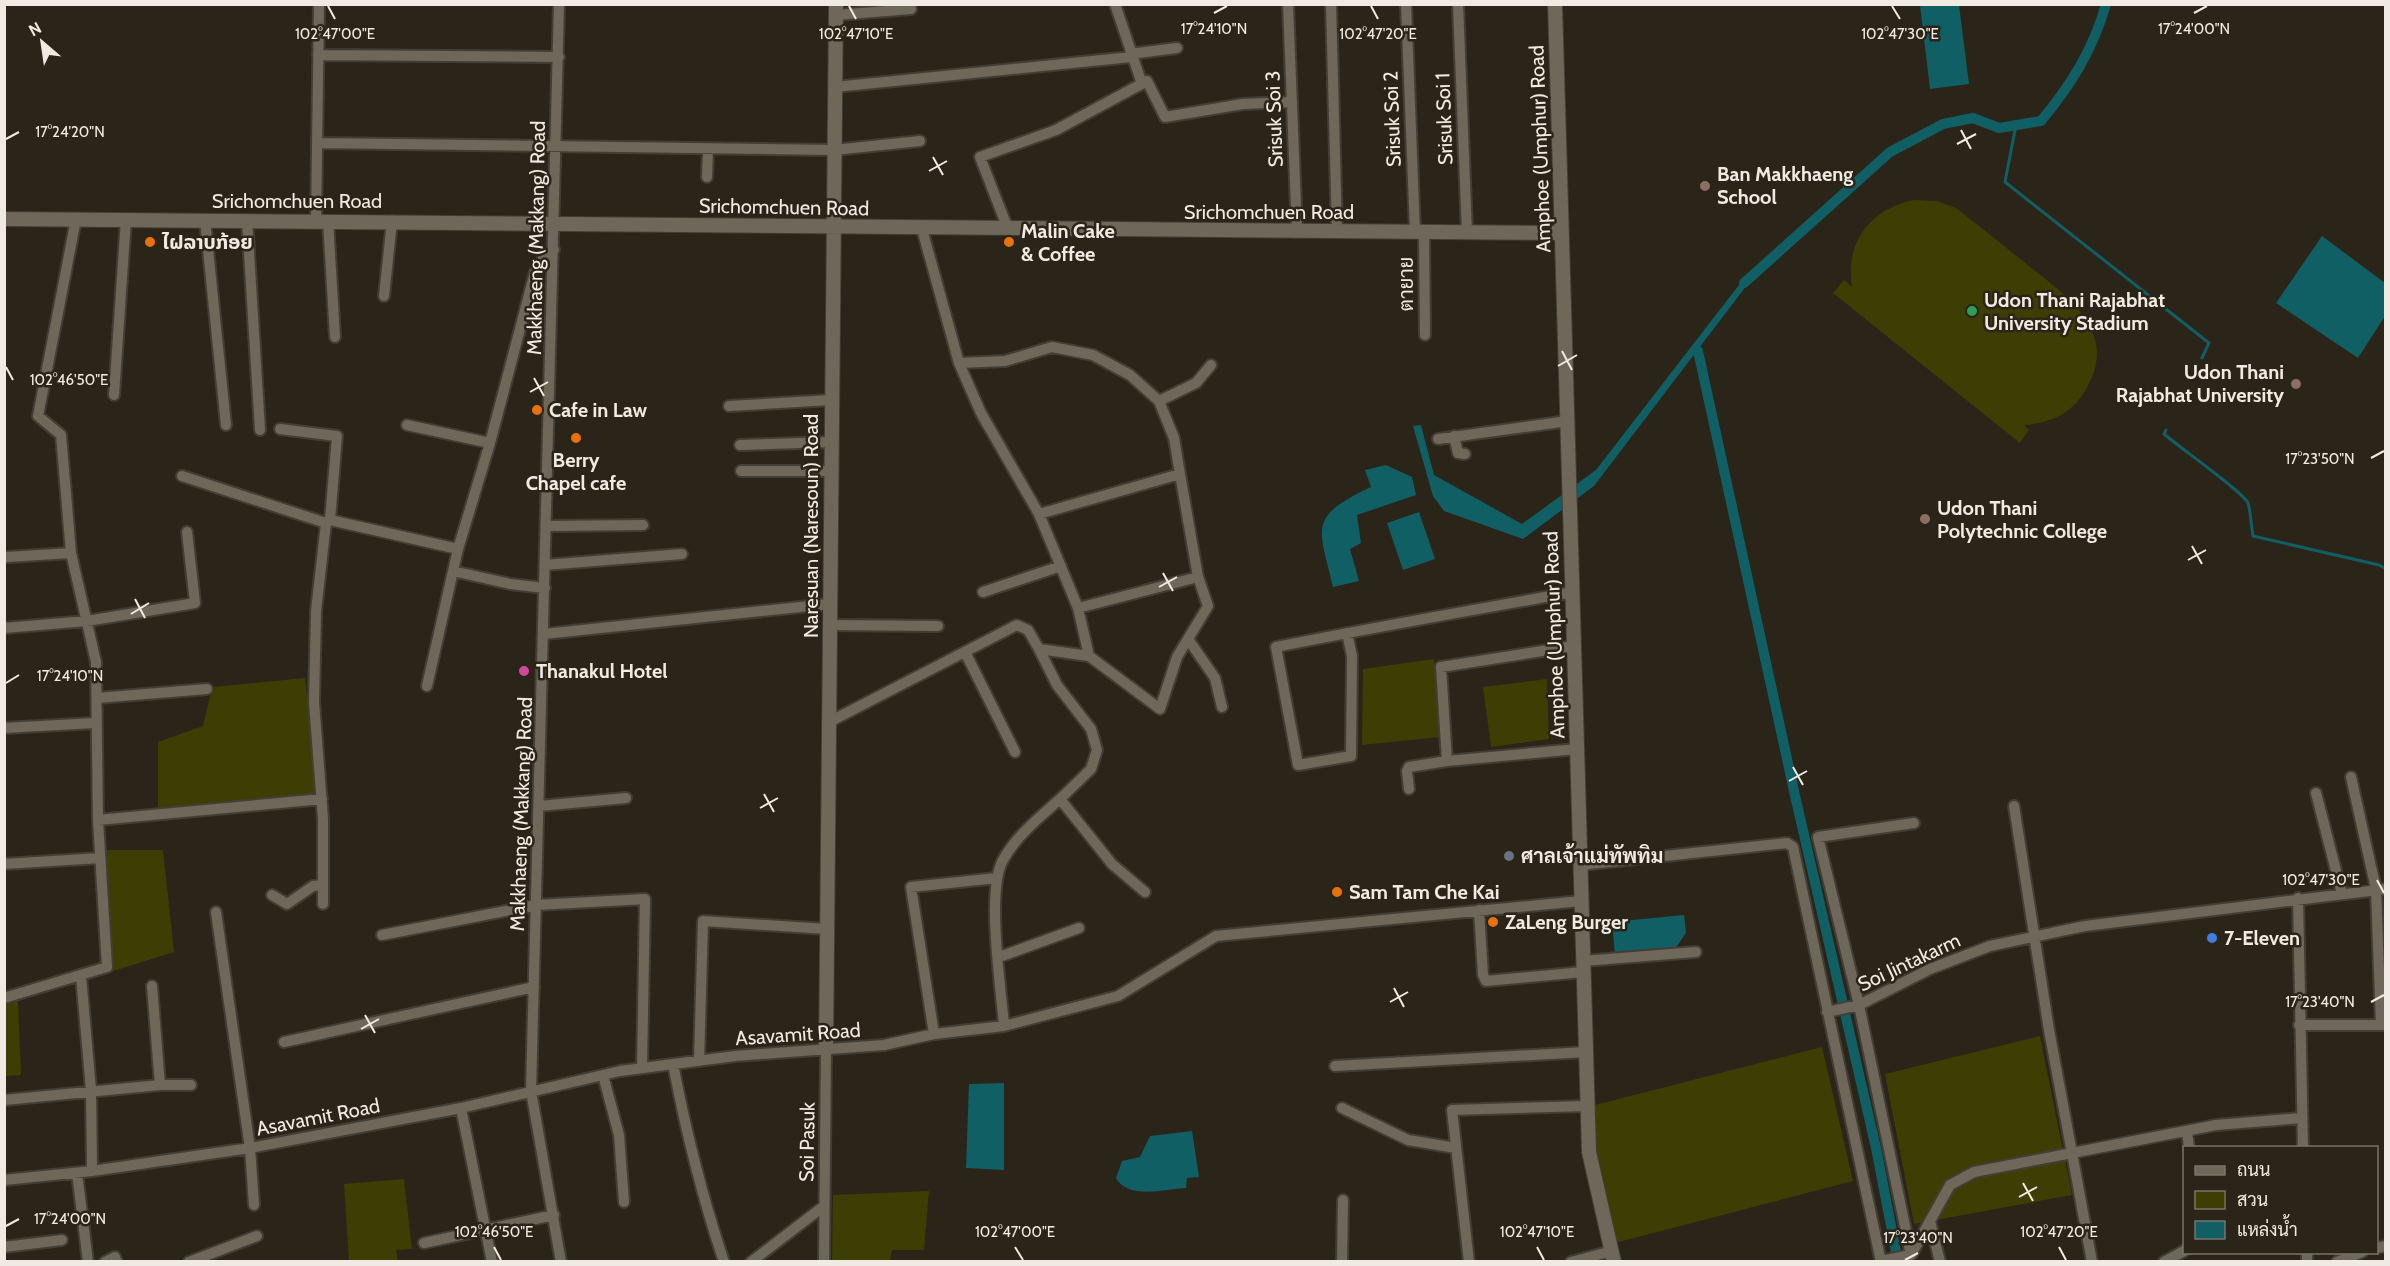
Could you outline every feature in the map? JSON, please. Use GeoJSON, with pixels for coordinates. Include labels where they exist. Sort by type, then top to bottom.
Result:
{"type":"FeatureCollection","features":[{"type":"Feature","properties":{"kind":"street"},"geometry":{"type":"LineString","coordinates":[[319,4],[317,143],[322,221],[335,337]]}},
{"type":"Feature","properties":{"kind":"street","name":"Makkhaeng (Makkang) Road"},"geometry":{"type":"LineString","coordinates":[[559,4],[531,1091],[561,1262]]}},
{"type":"Feature","properties":{"kind":"street"},"geometry":{"type":"LineString","coordinates":[[1115,4],[1130,56],[1142,84]]}},
{"type":"Feature","properties":{"kind":"street","name":"Srisuk Soi 3"},"geometry":{"type":"LineString","coordinates":[[1288,4],[1297,232]]}},
{"type":"Feature","properties":{"kind":"street"},"geometry":{"type":"LineString","coordinates":[[1331,4],[1337,232]]}},
{"type":"Feature","properties":{"kind":"street","name":"Srisuk Soi 2"},"geometry":{"type":"LineString","coordinates":[[1406,4],[1419,233]]}},
{"type":"Feature","properties":{"kind":"street","name":"Srisuk Soi 1"},"geometry":{"type":"LineString","coordinates":[[1458,4],[1467,233]]}},
{"type":"Feature","properties":{"kind":"street","name":"Amphoe (Umphur) Road"},"geometry":{"type":"LineString","coordinates":[[1555,4],[1588,1152],[1613,1256]]}},
{"type":"Feature","properties":{"kind":"street"},"geometry":{"type":"LineString","coordinates":[[836,10],[911,9]]}},
{"type":"Feature","properties":{"kind":"street","name":"Naresuan (Naresoun) Road"},"geometry":{"type":"LineString","coordinates":[[826,1048],[832,228],[836,10]]}},
{"type":"Feature","properties":{"kind":"street"},"geometry":{"type":"LineString","coordinates":[[835,87],[1130,56],[1177,48]]}},
{"type":"Feature","properties":{"kind":"street"},"geometry":{"type":"LineString","coordinates":[[318,55],[559,57]]}},
{"type":"Feature","properties":{"kind":"street"},"geometry":{"type":"LineString","coordinates":[[1008,229],[980,158],[1056,130],[1147,81],[1165,117],[1243,104],[1292,102]]}},
{"type":"Feature","properties":{"kind":"street"},"geometry":{"type":"LineString","coordinates":[[317,143],[834,150],[920,141]]}},
{"type":"Feature","properties":{"kind":"street"},"geometry":{"type":"LineString","coordinates":[[707,177],[708,149]]}},
{"type":"Feature","properties":{"kind":"street","name":"Srichomchuen Road"},"geometry":{"type":"LineString","coordinates":[[4,219],[555,222],[832,228],[1562,234]]}},
{"type":"Feature","properties":{"kind":"street"},"geometry":{"type":"LineString","coordinates":[[4,999],[107,967],[98,819],[96,662],[71,553],[61,435],[38,416],[76,219]]}},
{"type":"Feature","properties":{"kind":"street"},"geometry":{"type":"LineString","coordinates":[[114,395],[126,219]]}},
{"type":"Feature","properties":{"kind":"street"},"geometry":{"type":"LineString","coordinates":[[205,220],[226,425]]}},
{"type":"Feature","properties":{"kind":"street"},"geometry":{"type":"LineString","coordinates":[[247,220],[260,430]]}},
{"type":"Feature","properties":{"kind":"street"},"geometry":{"type":"LineString","coordinates":[[384,296],[392,221]]}},
{"type":"Feature","properties":{"kind":"street"},"geometry":{"type":"LineString","coordinates":[[922,229],[959,363],[981,413],[1039,514],[1078,608],[1089,656]]}},
{"type":"Feature","properties":{"kind":"street","name":"ตายาย"},"geometry":{"type":"LineString","coordinates":[[1419,233],[1425,335]]}},
{"type":"Feature","properties":{"kind":"street"},"geometry":{"type":"LineString","coordinates":[[427,686],[458,549],[490,443],[535,272],[546,254],[554,250]]}},
{"type":"Feature","properties":{"kind":"street"},"geometry":{"type":"LineString","coordinates":[[959,363],[1005,361],[1052,347],[1093,355],[1130,375],[1159,401],[1174,438],[1198,577],[1208,606],[1177,657],[1160,709],[1089,656],[1039,649]]}},
{"type":"Feature","properties":{"kind":"street"},"geometry":{"type":"LineString","coordinates":[[1159,401],[1196,383],[1211,365]]}},
{"type":"Feature","properties":{"kind":"street"},"geometry":{"type":"LineString","coordinates":[[729,406],[831,400]]}},
{"type":"Feature","properties":{"kind":"street"},"geometry":{"type":"LineString","coordinates":[[1438,438],[1568,422]]}},
{"type":"Feature","properties":{"kind":"street"},"geometry":{"type":"LineString","coordinates":[[407,425],[490,443]]}},
{"type":"Feature","properties":{"kind":"street"},"geometry":{"type":"LineString","coordinates":[[280,429],[338,436],[315,611],[314,702],[322,799],[323,904]]}},
{"type":"Feature","properties":{"kind":"street"},"geometry":{"type":"LineString","coordinates":[[1454,436],[1456,450],[1458,453],[1465,454]]}},
{"type":"Feature","properties":{"kind":"street"},"geometry":{"type":"LineString","coordinates":[[740,445],[831,442]]}},
{"type":"Feature","properties":{"kind":"street"},"geometry":{"type":"LineString","coordinates":[[741,471],[831,471]]}},
{"type":"Feature","properties":{"kind":"street"},"geometry":{"type":"LineString","coordinates":[[1039,514],[1180,474]]}},
{"type":"Feature","properties":{"kind":"street"},"geometry":{"type":"LineString","coordinates":[[182,476],[328,522],[458,549]]}},
{"type":"Feature","properties":{"kind":"street"},"geometry":{"type":"LineString","coordinates":[[547,526],[643,525]]}},
{"type":"Feature","properties":{"kind":"street"},"geometry":{"type":"LineString","coordinates":[[4,628],[87,621],[195,603],[187,532]]}},
{"type":"Feature","properties":{"kind":"street"},"geometry":{"type":"LineString","coordinates":[[7,557],[71,553]]}},
{"type":"Feature","properties":{"kind":"street"},"geometry":{"type":"LineString","coordinates":[[545,565],[682,554]]}},
{"type":"Feature","properties":{"kind":"street"},"geometry":{"type":"LineString","coordinates":[[983,592],[1061,566]]}},
{"type":"Feature","properties":{"kind":"street"},"geometry":{"type":"LineString","coordinates":[[453,571],[510,584],[545,588]]}},
{"type":"Feature","properties":{"kind":"street"},"geometry":{"type":"LineString","coordinates":[[1078,608],[1198,577]]}},
{"type":"Feature","properties":{"kind":"street"},"geometry":{"type":"LineString","coordinates":[[1347,633],[1352,656],[1351,756],[1298,765],[1276,647],[1347,633],[1572,592]]}},
{"type":"Feature","properties":{"kind":"street"},"geometry":{"type":"LineString","coordinates":[[544,634],[829,604]]}},
{"type":"Feature","properties":{"kind":"street"},"geometry":{"type":"LineString","coordinates":[[829,625],[938,626]]}},
{"type":"Feature","properties":{"kind":"street"},"geometry":{"type":"LineString","coordinates":[[829,722],[1017,625],[1028,630],[1057,685],[1091,729],[1097,750],[1091,769],[1027,830],[1002,860],[997,878],[1004,1026]]}},
{"type":"Feature","properties":{"kind":"street"},"geometry":{"type":"LineString","coordinates":[[1188,639],[1215,678],[1222,707]]}},
{"type":"Feature","properties":{"kind":"street"},"geometry":{"type":"LineString","coordinates":[[1447,761],[1441,667],[1574,646]]}},
{"type":"Feature","properties":{"kind":"street"},"geometry":{"type":"LineString","coordinates":[[965,652],[1015,752]]}},
{"type":"Feature","properties":{"kind":"street"},"geometry":{"type":"LineString","coordinates":[[97,698],[207,689]]}},
{"type":"Feature","properties":{"kind":"street"},"geometry":{"type":"LineString","coordinates":[[4,728],[95,723]]}},
{"type":"Feature","properties":{"kind":"street"},"geometry":{"type":"LineString","coordinates":[[1409,789],[1408,767],[1447,761],[1577,749]]}},
{"type":"Feature","properties":{"kind":"street"},"geometry":{"type":"LineString","coordinates":[[2299,1025],[2383,1025],[2381,889],[2351,777]]}},
{"type":"Feature","properties":{"kind":"street"},"geometry":{"type":"LineString","coordinates":[[2316,793],[2343,894]]}},
{"type":"Feature","properties":{"kind":"street"},"geometry":{"type":"LineString","coordinates":[[539,806],[626,798]]}},
{"type":"Feature","properties":{"kind":"street"},"geometry":{"type":"LineString","coordinates":[[1060,798],[1112,864],[1145,892]]}},
{"type":"Feature","properties":{"kind":"street"},"geometry":{"type":"LineString","coordinates":[[98,819],[322,799]]}},
{"type":"Feature","properties":{"kind":"street"},"geometry":{"type":"LineString","coordinates":[[2014,806],[2034,937],[2092,1262]]}},
{"type":"Feature","properties":{"kind":"street"},"geometry":{"type":"LineString","coordinates":[[1911,1257],[1818,837],[1914,823]]}},
{"type":"Feature","properties":{"kind":"street"},"geometry":{"type":"LineString","coordinates":[[1580,865],[1787,843],[1793,847],[1833,1011],[1881,1261],[1911,1257]]}},
{"type":"Feature","properties":{"kind":"street"},"geometry":{"type":"LineString","coordinates":[[4,864],[100,858]]}},
{"type":"Feature","properties":{"kind":"street"},"geometry":{"type":"LineString","coordinates":[[934,1034],[912,887],[997,878]]}},
{"type":"Feature","properties":{"kind":"street"},"geometry":{"type":"LineString","coordinates":[[272,896],[287,904],[293,903],[313,886],[323,885]]}},
{"type":"Feature","properties":{"kind":"street","name":"Soi Jintakarm"},"geometry":{"type":"LineString","coordinates":[[1833,1011],[1856,1006],[1957,957],[1990,946],[2085,926],[2381,889]]}},
{"type":"Feature","properties":{"kind":"street"},"geometry":{"type":"LineString","coordinates":[[2298,898],[2303,1146]]}},
{"type":"Feature","properties":{"kind":"street"},"geometry":{"type":"LineString","coordinates":[[382,935],[536,905],[645,899],[642,1068]]}},
{"type":"Feature","properties":{"kind":"street","name":"Asavamit Road"},"geometry":{"type":"LineString","coordinates":[[4,1180],[92,1172],[250,1148],[461,1108],[642,1068],[826,1048],[884,1046],[934,1034],[1004,1026],[1118,996],[1216,936],[1581,901]]}},
{"type":"Feature","properties":{"kind":"street"},"geometry":{"type":"LineString","coordinates":[[1479,910],[1483,975],[1486,981],[1696,952]]}},
{"type":"Feature","properties":{"kind":"street"},"geometry":{"type":"LineString","coordinates":[[216,912],[250,1148],[254,1204]]}},
{"type":"Feature","properties":{"kind":"street"},"geometry":{"type":"LineString","coordinates":[[699,1061],[703,921],[827,929]]}},
{"type":"Feature","properties":{"kind":"street"},"geometry":{"type":"LineString","coordinates":[[999,957],[1079,928]]}},
{"type":"Feature","properties":{"kind":"street"},"geometry":{"type":"LineString","coordinates":[[81,976],[90,1090],[92,1172]]}},
{"type":"Feature","properties":{"kind":"street"},"geometry":{"type":"LineString","coordinates":[[152,986],[160,1085]]}},
{"type":"Feature","properties":{"kind":"street"},"geometry":{"type":"LineString","coordinates":[[284,1042],[534,987]]}},
{"type":"Feature","properties":{"kind":"street","name":"Soi Pasuk"},"geometry":{"type":"LineString","coordinates":[[824,1262],[826,1048]]}},
{"type":"Feature","properties":{"kind":"street"},"geometry":{"type":"LineString","coordinates":[[1335,1066],[1586,1052]]}},
{"type":"Feature","properties":{"kind":"street"},"geometry":{"type":"LineString","coordinates":[[673,1064],[688,1142],[724,1262]]}},
{"type":"Feature","properties":{"kind":"street"},"geometry":{"type":"LineString","coordinates":[[603,1075],[619,1135],[624,1202]]}},
{"type":"Feature","properties":{"kind":"street"},"geometry":{"type":"LineString","coordinates":[[4,1100],[90,1090],[191,1085]]}},
{"type":"Feature","properties":{"kind":"street"},"geometry":{"type":"LineString","coordinates":[[1469,1262],[1452,1110],[1587,1106]]}},
{"type":"Feature","properties":{"kind":"street"},"geometry":{"type":"LineString","coordinates":[[461,1108],[488,1228],[492,1262]]}},
{"type":"Feature","properties":{"kind":"street"},"geometry":{"type":"LineString","coordinates":[[1342,1108],[1408,1140],[1456,1148]]}},
{"type":"Feature","properties":{"kind":"street"},"geometry":{"type":"LineString","coordinates":[[1911,1257],[1950,1185],[1974,1172],[2216,1125],[2302,1118]]}},
{"type":"Feature","properties":{"kind":"street"},"geometry":{"type":"LineString","coordinates":[[2187,1131],[2189,1146]]}},
{"type":"Feature","properties":{"kind":"street"},"geometry":{"type":"LineString","coordinates":[[77,1173],[88,1262]]}},
{"type":"Feature","properties":{"kind":"street"},"geometry":{"type":"LineString","coordinates":[[1342,1262],[1343,1200]]}},
{"type":"Feature","properties":{"kind":"street"},"geometry":{"type":"LineString","coordinates":[[751,1262],[824,1206]]}},
{"type":"Feature","properties":{"kind":"street"},"geometry":{"type":"LineString","coordinates":[[424,1243],[554,1215]]}},
{"type":"Feature","properties":{"kind":"street"},"geometry":{"type":"LineString","coordinates":[[1930,1221],[1940,1262]]}},
{"type":"Feature","properties":{"kind":"street"},"geometry":{"type":"LineString","coordinates":[[189,1262],[258,1236]]}},
{"type":"Feature","properties":{"kind":"street"},"geometry":{"type":"LineString","coordinates":[[4,1247],[62,1240]]}},
{"type":"Feature","properties":{"kind":"street"},"geometry":{"type":"LineString","coordinates":[[2164,1262],[2183,1252]]}},
{"type":"Feature","properties":{"kind":"street"},"geometry":{"type":"LineString","coordinates":[[2337,1262],[2357,1254]]}},
{"type":"Feature","properties":{"kind":"street"},"geometry":{"type":"LineString","coordinates":[[1571,1262],[1613,1256]]}},
{"type":"Feature","properties":{"kind":"street"},"geometry":{"type":"LineString","coordinates":[[105,1262],[115,1257],[117,1262]]}},
{"type":"Feature","properties":{"kind":"green space"},"geometry":{"type":"Polygon","coordinates":[[[1913,200],[1937,201],[1956,208],[2071,301],[2084,316],[2093,333],[2097,350],[2095,370],[2085,391],[2073,406],[2059,416],[2043,422],[2024,425],[2029,430],[2020,443],[1833,293],[1844,280],[1852,287],[1852,256],[1863,231],[1884,212],[1913,200]]]}},
{"type":"Feature","properties":{"kind":"green space"},"geometry":{"type":"Polygon","coordinates":[[[1434,659],[1440,737],[1362,745],[1363,669],[1434,659]]]}},
{"type":"Feature","properties":{"kind":"green space"},"geometry":{"type":"Polygon","coordinates":[[[305,678],[317,795],[158,808],[158,742],[203,726],[212,687],[305,678]]]}},
{"type":"Feature","properties":{"kind":"green space"},"geometry":{"type":"Polygon","coordinates":[[[1547,679],[1549,739],[1491,747],[1483,687],[1547,679]]]}},
{"type":"Feature","properties":{"kind":"green space"},"geometry":{"type":"Polygon","coordinates":[[[102,850],[163,850],[174,952],[110,972],[102,850]]]}},
{"type":"Feature","properties":{"kind":"green space"},"geometry":{"type":"Polygon","coordinates":[[[18,1001],[21,1075],[5,1076],[5,1005],[18,1001]]]}},
{"type":"Feature","properties":{"kind":"green space"},"geometry":{"type":"Polygon","coordinates":[[[2040,1036],[2072,1195],[1914,1224],[1885,1074],[2040,1036]]]}},
{"type":"Feature","properties":{"kind":"green space"},"geometry":{"type":"Polygon","coordinates":[[[1822,1047],[1853,1181],[1615,1243],[1594,1149],[1595,1105],[1822,1047]]]}},
{"type":"Feature","properties":{"kind":"green space"},"geometry":{"type":"Polygon","coordinates":[[[404,1179],[412,1249],[396,1250],[398,1261],[349,1261],[344,1184],[404,1179]]]}},
{"type":"Feature","properties":{"kind":"green space"},"geometry":{"type":"Polygon","coordinates":[[[929,1191],[924,1250],[892,1250],[890,1261],[832,1261],[833,1195],[929,1191]]]}},
{"type":"Feature","properties":{"kind":"water"},"geometry":{"type":"Polygon","coordinates":[[[1920,5],[1959,5],[1969,84],[1930,89],[1920,5]]]}},
{"type":"Feature","properties":{"kind":"water"},"geometry":{"type":"Polygon","coordinates":[[[2322,236],[2385,283],[2385,316],[2358,358],[2276,303],[2322,236]]]}},
{"type":"Feature","properties":{"kind":"water"},"geometry":{"type":"Polygon","coordinates":[[[1742,281],[1747,285],[1594,486],[1523,539],[1444,511],[1433,496],[1413,426],[1421,425],[1434,475],[1522,524],[1596,470],[1742,281]]]}},
{"type":"Feature","properties":{"kind":"water"},"geometry":{"type":"Polygon","coordinates":[[[1386,465],[1412,477],[1416,495],[1357,515],[1361,543],[1350,549],[1359,581],[1333,587],[1322,537],[1327,516],[1350,497],[1371,487],[1365,470],[1386,465]]]}},
{"type":"Feature","properties":{"kind":"water"},"geometry":{"type":"Polygon","coordinates":[[[1419,512],[1435,559],[1403,570],[1387,523],[1419,512]]]}},
{"type":"Feature","properties":{"kind":"water"},"geometry":{"type":"Polygon","coordinates":[[[1684,915],[1686,933],[1675,949],[1615,955],[1612,922],[1684,915]]]}},
{"type":"Feature","properties":{"kind":"water"},"geometry":{"type":"Polygon","coordinates":[[[1004,1083],[1004,1170],[966,1168],[969,1084],[1004,1083]]]}},
{"type":"Feature","properties":{"kind":"water"},"geometry":{"type":"Polygon","coordinates":[[[1192,1131],[1199,1177],[1187,1178],[1186,1188],[1138,1191],[1122,1185],[1116,1178],[1122,1161],[1140,1157],[1150,1136],[1192,1131]]]}},
{"type":"Feature","properties":{"kind":"waterway"},"geometry":{"type":"LineString","coordinates":[[1744,283],[1890,152],[1943,124],[1973,118],[1999,128],[2041,121],[2062,94],[2088,52],[2106,4]]}},
{"type":"Feature","properties":{"kind":"waterway"},"geometry":{"type":"LineString","coordinates":[[2016,125],[2005,182],[2209,343],[2202,358]]}},
{"type":"Feature","properties":{"kind":"waterway"},"geometry":{"type":"LineString","coordinates":[[1698,351],[1796,800],[1876,1148],[1898,1262]]}},
{"type":"Feature","properties":{"kind":"waterway"},"geometry":{"type":"LineString","coordinates":[[2166,430],[2164,434],[2244,497],[2249,507],[2253,536],[2379,565],[2386,569]]}},
{"type":"Feature","properties":{"kind":"place","name":"Ban Makkhaeng School"},"geometry":{"type":"Point","coordinates":[1705,186]}},
{"type":"Feature","properties":{"kind":"place","name":"ໄຝລາບກ້ອຍ"},"geometry":{"type":"Point","coordinates":[150,242]}},
{"type":"Feature","properties":{"kind":"place","name":"Malin Cake & Coffee"},"geometry":{"type":"Point","coordinates":[1009,242]}},
{"type":"Feature","properties":{"kind":"place","name":"Udon Thani Rajabhat University Stadium"},"geometry":{"type":"Point","coordinates":[1972,311]}},
{"type":"Feature","properties":{"kind":"place","name":"Udon Thani Rajabhat University"},"geometry":{"type":"Point","coordinates":[2296,384]}},
{"type":"Feature","properties":{"kind":"place","name":"Cafe in Law"},"geometry":{"type":"Point","coordinates":[537,410]}},
{"type":"Feature","properties":{"kind":"place","name":"Berry Chapel cafe"},"geometry":{"type":"Point","coordinates":[576,438]}},
{"type":"Feature","properties":{"kind":"place","name":"Udon Thani Polytechnic College"},"geometry":{"type":"Point","coordinates":[1925,519]}},
{"type":"Feature","properties":{"kind":"place","name":"Thanakul Hotel"},"geometry":{"type":"Point","coordinates":[524,671]}},
{"type":"Feature","properties":{"kind":"place","name":"ศาลเจ้าแม่ทัพทิม"},"geometry":{"type":"Point","coordinates":[1509,856]}},
{"type":"Feature","properties":{"kind":"place","name":"Sam Tam Che Kai"},"geometry":{"type":"Point","coordinates":[1337,892]}},
{"type":"Feature","properties":{"kind":"place","name":"ZaLeng Burger"},"geometry":{"type":"Point","coordinates":[1493,922]}},
{"type":"Feature","properties":{"kind":"place","name":"7-Eleven"},"geometry":{"type":"Point","coordinates":[2212,938]}}]}
